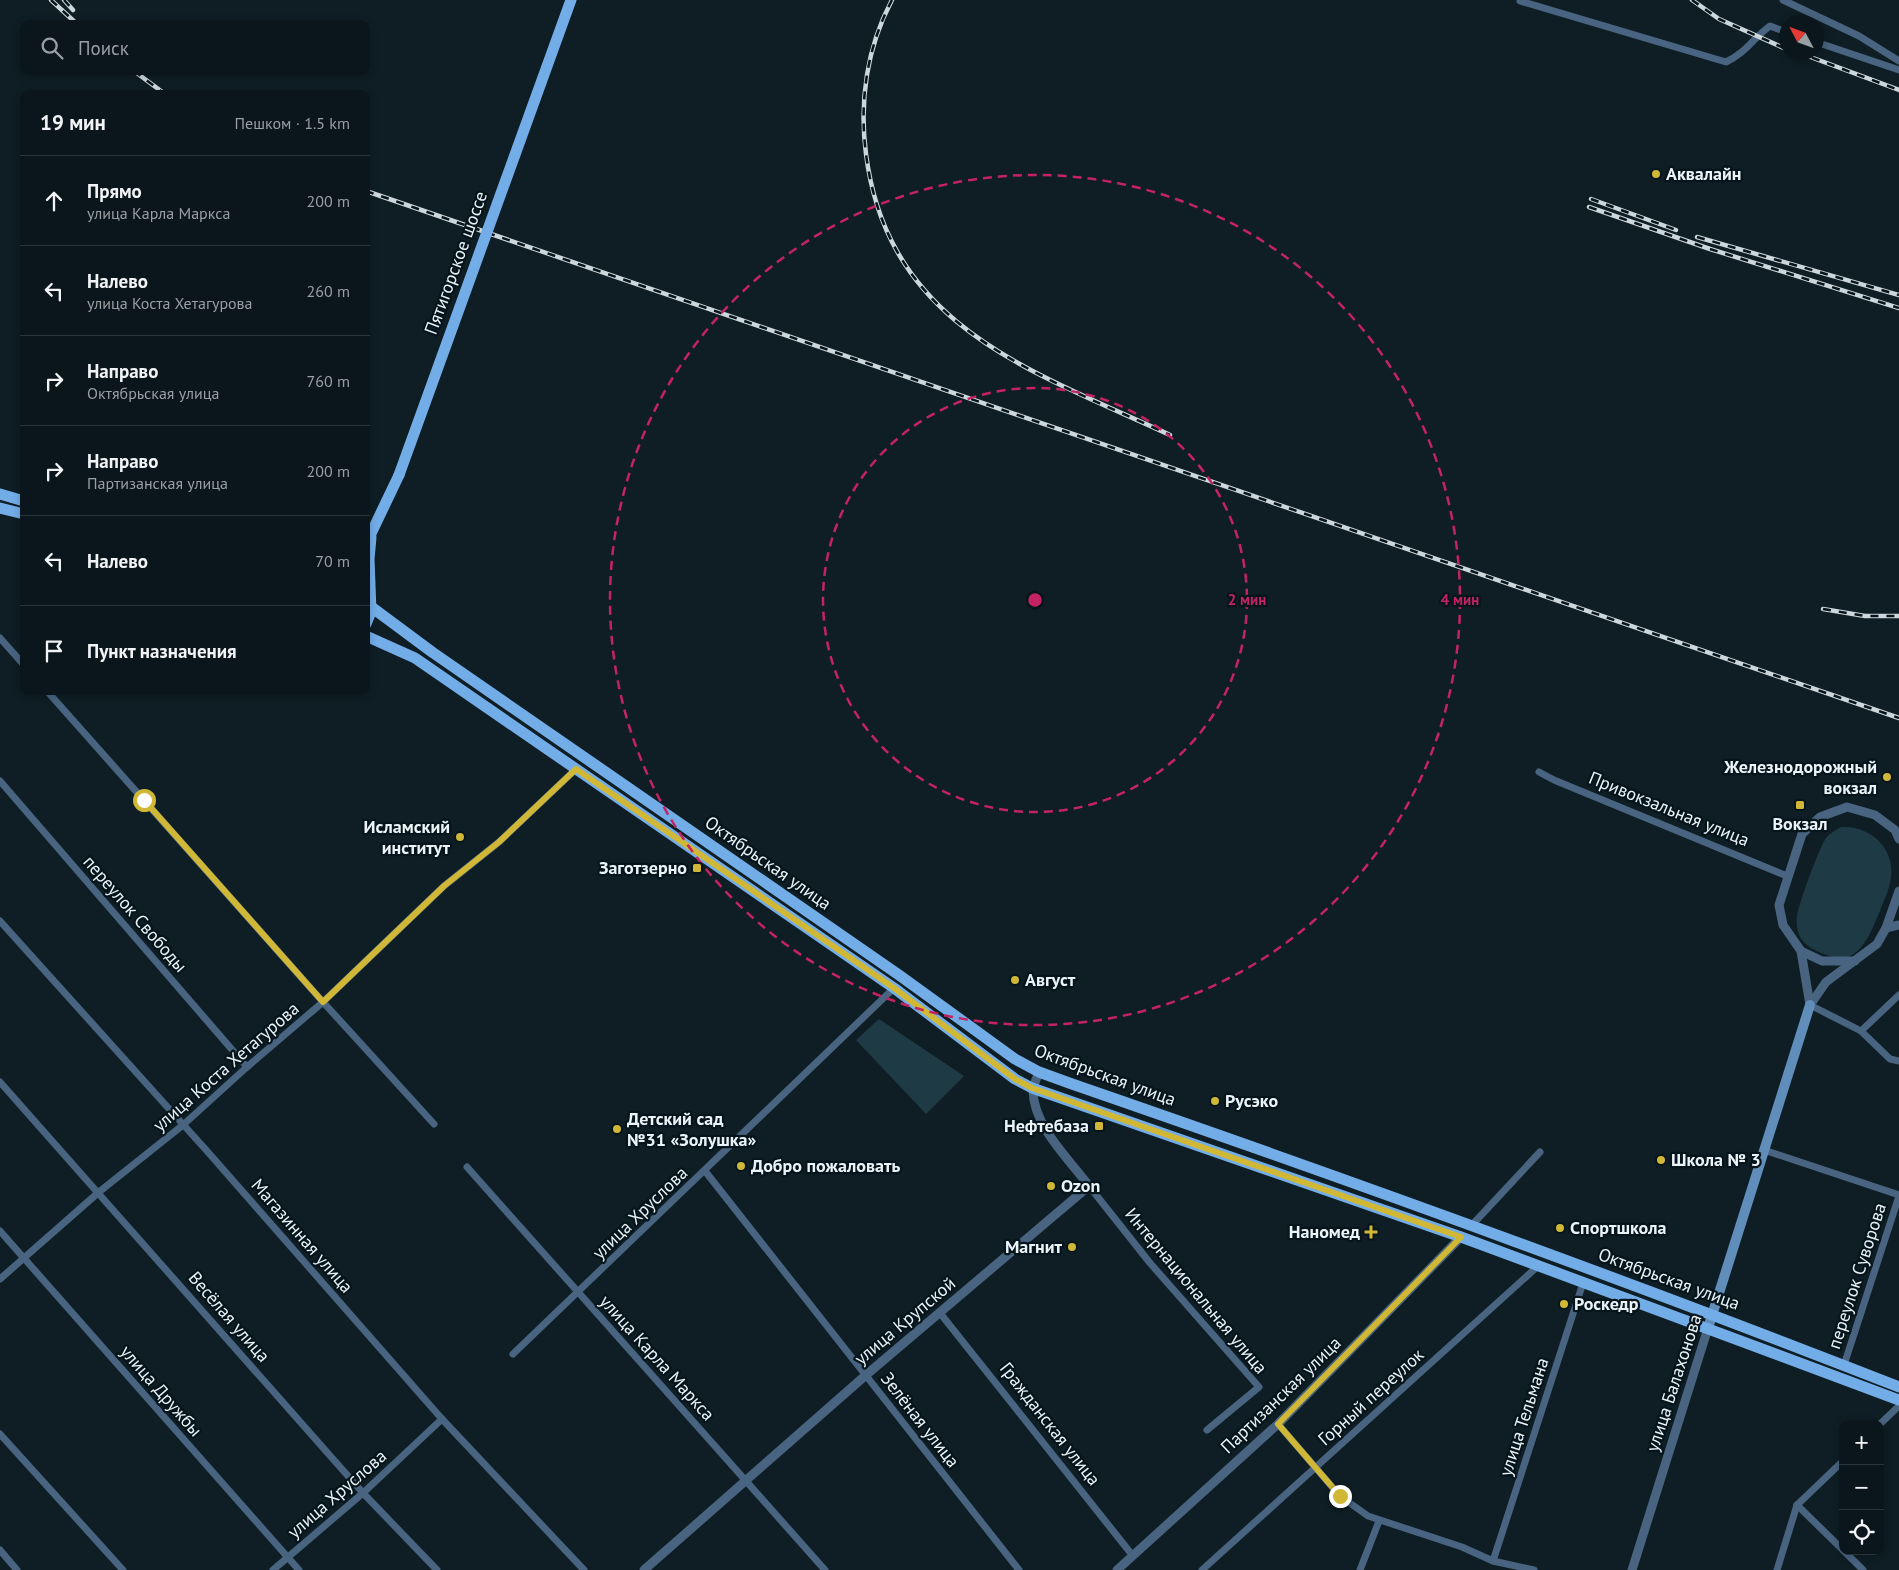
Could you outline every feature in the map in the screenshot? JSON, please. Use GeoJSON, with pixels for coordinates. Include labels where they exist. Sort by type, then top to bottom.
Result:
{"type":"FeatureCollection","features":[{"type":"Feature","properties":{"kind":"main road","name":"Пятигорское шоссе"},"geometry":{"type":"LineString","coordinates":[[370,536],[399,474],[571,0]]}},
{"type":"Feature","properties":{"kind":"main road"},"geometry":{"type":"LineString","coordinates":[[0,494],[20,500]]}},
{"type":"Feature","properties":{"kind":"main road"},"geometry":{"type":"LineString","coordinates":[[0,508],[20,502]]}},
{"type":"Feature","properties":{"kind":"main road"},"geometry":{"type":"LineString","coordinates":[[0,508],[20,513]]}},
{"type":"Feature","properties":{"kind":"main road","name":"Октябрьская улица"},"geometry":{"type":"LineString","coordinates":[[370,606],[898,975],[1015,1059],[1039,1072],[1472,1225],[1713,1314],[1899,1387]]}},
{"type":"Feature","properties":{"kind":"main road","name":"Октябрьская улица"},"geometry":{"type":"LineString","coordinates":[[370,638],[414,658],[894,988],[1015,1079],[1032,1088],[1461,1237],[1899,1400]]}},
{"type":"Feature","properties":{"kind":"main road","name":"улица Балахонова"},"geometry":{"type":"LineString","coordinates":[[1708,1328],[1810,1006]]}},
{"type":"Feature","properties":{"kind":"street"},"geometry":{"type":"LineString","coordinates":[[1783,0],[1859,36],[1899,61]]}},
{"type":"Feature","properties":{"kind":"street"},"geometry":{"type":"LineString","coordinates":[[1520,1],[1726,62],[1743,54],[1756,37],[1770,26],[1779,29]]}},
{"type":"Feature","properties":{"kind":"street"},"geometry":{"type":"LineString","coordinates":[[1824,45],[1899,70]]}},
{"type":"Feature","properties":{"kind":"street"},"geometry":{"type":"LineString","coordinates":[[0,638],[20,660]]}},
{"type":"Feature","properties":{"kind":"street"},"geometry":{"type":"LineString","coordinates":[[51,695],[434,1124]]}},
{"type":"Feature","properties":{"kind":"street","name":"улица Коста Хетагурова"},"geometry":{"type":"LineString","coordinates":[[0,1279],[99,1192],[183,1125],[246,1066],[323,1002],[444,886],[499,842],[576,769]]}},
{"type":"Feature","properties":{"kind":"street","name":"Привокзальная улица"},"geometry":{"type":"LineString","coordinates":[[1540,772],[1554,780],[1787,876]]}},
{"type":"Feature","properties":{"kind":"street","name":"переулок Свободы"},"geometry":{"type":"LineString","coordinates":[[0,781],[246,1066]]}},
{"type":"Feature","properties":{"kind":"street","name":"улица Балахонова"},"geometry":{"type":"LineString","coordinates":[[1810,1006],[1801,951],[1784,925],[1779,905],[1802,834],[1820,817],[1847,807],[1875,815],[1895,830],[1899,839]]}},
{"type":"Feature","properties":{"kind":"street","name":"улица Балахонова"},"geometry":{"type":"LineString","coordinates":[[1810,1006],[1826,982],[1877,944],[1886,928],[1899,890]]}},
{"type":"Feature","properties":{"kind":"street","name":"Магазинная улица"},"geometry":{"type":"LineString","coordinates":[[0,921],[442,1419],[584,1570]]}},
{"type":"Feature","properties":{"kind":"street"},"geometry":{"type":"LineString","coordinates":[[1886,928],[1899,925]]}},
{"type":"Feature","properties":{"kind":"street"},"geometry":{"type":"LineString","coordinates":[[1801,951],[1822,961],[1855,962]]}},
{"type":"Feature","properties":{"kind":"street","name":"улица Хруслова"},"geometry":{"type":"LineString","coordinates":[[513,1354],[894,988]]}},
{"type":"Feature","properties":{"kind":"street"},"geometry":{"type":"LineString","coordinates":[[1861,1031],[1899,996]]}},
{"type":"Feature","properties":{"kind":"street"},"geometry":{"type":"LineString","coordinates":[[1810,1006],[1861,1031],[1890,1059],[1899,1061]]}},
{"type":"Feature","properties":{"kind":"street"},"geometry":{"type":"LineString","coordinates":[[1039,1072],[1032,1088],[1045,1128],[1089,1186]]}},
{"type":"Feature","properties":{"kind":"street","name":"Весёлая улица"},"geometry":{"type":"LineString","coordinates":[[0,1082],[363,1493],[437,1570]]}},
{"type":"Feature","properties":{"kind":"street"},"geometry":{"type":"LineString","coordinates":[[1764,1150],[1899,1196]]}},
{"type":"Feature","properties":{"kind":"street"},"geometry":{"type":"LineString","coordinates":[[1472,1225],[1540,1152]]}},
{"type":"Feature","properties":{"kind":"street","name":"улица Карла Маркса"},"geometry":{"type":"LineString","coordinates":[[467,1167],[825,1570]]}},
{"type":"Feature","properties":{"kind":"street","name":"Зелёная улица"},"geometry":{"type":"LineString","coordinates":[[705,1171],[1019,1570]]}},
{"type":"Feature","properties":{"kind":"street","name":"улица Крупской"},"geometry":{"type":"LineString","coordinates":[[644,1570],[866,1375],[1089,1186]]}},
{"type":"Feature","properties":{"kind":"street","name":"Интернациональная улица"},"geometry":{"type":"LineString","coordinates":[[1089,1186],[1150,1263],[1259,1387],[1207,1430]]}},
{"type":"Feature","properties":{"kind":"street","name":"переулок Суворова"},"geometry":{"type":"LineString","coordinates":[[1844,1366],[1899,1196]]}},
{"type":"Feature","properties":{"kind":"street","name":"улица Дружбы"},"geometry":{"type":"LineString","coordinates":[[0,1232],[299,1570]]}},
{"type":"Feature","properties":{"kind":"street","name":"Партизанская улица"},"geometry":{"type":"LineString","coordinates":[[1117,1570],[1278,1424],[1461,1237]]}},
{"type":"Feature","properties":{"kind":"street","name":"Горный переулок"},"geometry":{"type":"LineString","coordinates":[[1202,1570],[1538,1266]]}},
{"type":"Feature","properties":{"kind":"street","name":"улица Тельмана"},"geometry":{"type":"LineString","coordinates":[[1493,1561],[1583,1283]]}},
{"type":"Feature","properties":{"kind":"street","name":"Гражданская улица"},"geometry":{"type":"LineString","coordinates":[[940,1313],[1133,1556]]}},
{"type":"Feature","properties":{"kind":"street","name":"улица Балахонова"},"geometry":{"type":"LineString","coordinates":[[1632,1570],[1708,1328]]}},
{"type":"Feature","properties":{"kind":"street"},"geometry":{"type":"LineString","coordinates":[[1884,1420],[1899,1406]]}},
{"type":"Feature","properties":{"kind":"street","name":"улица Хруслова"},"geometry":{"type":"LineString","coordinates":[[273,1570],[363,1493],[442,1419]]}},
{"type":"Feature","properties":{"kind":"street"},"geometry":{"type":"LineString","coordinates":[[1278,1424],[1340,1496],[1379,1521],[1462,1547],[1493,1561],[1534,1570]]}},
{"type":"Feature","properties":{"kind":"street"},"geometry":{"type":"LineString","coordinates":[[0,1434],[123,1570]]}},
{"type":"Feature","properties":{"kind":"street"},"geometry":{"type":"LineString","coordinates":[[1777,1570],[1797,1504],[1839,1464]]}},
{"type":"Feature","properties":{"kind":"street"},"geometry":{"type":"LineString","coordinates":[[1797,1504],[1839,1547]]}},
{"type":"Feature","properties":{"kind":"street"},"geometry":{"type":"LineString","coordinates":[[1360,1570],[1379,1521]]}},
{"type":"Feature","properties":{"kind":"street"},"geometry":{"type":"LineString","coordinates":[[0,1550],[17,1570]]}},
{"type":"Feature","properties":{"kind":"street"},"geometry":{"type":"LineString","coordinates":[[1847,1555],[1863,1570]]}},
{"type":"Feature","properties":{"kind":"street"},"geometry":{"type":"LineString","coordinates":[[1126,1562],[1133,1570]]}},
{"type":"Feature","properties":{"kind":"shaded area"},"geometry":{"type":"Polygon","coordinates":[[[1841,827],[1863,830],[1880,842],[1890,860],[1891,871],[1887,894],[1868,937],[1856,952],[1849,957],[1840,958],[1821,953],[1808,946],[1799,935],[1797,916],[1805,889],[1823,844],[1828,836],[1841,827]]]}},
{"type":"Feature","properties":{"kind":"shaded area"},"geometry":{"type":"Polygon","coordinates":[[[879,1019],[964,1076],[926,1114],[856,1040],[879,1019]]]}},
{"type":"Feature","properties":{"kind":"railway"},"geometry":{"type":"LineString","coordinates":[[51,0],[73,20]]}},
{"type":"Feature","properties":{"kind":"railway"},"geometry":{"type":"LineString","coordinates":[[64,0],[73,10]]}},
{"type":"Feature","properties":{"kind":"railway"},"geometry":{"type":"LineString","coordinates":[[892,0],[876,36],[871,55],[865,94],[864,134],[866,154],[880,213],[903,262],[935,302],[974,335],[1019,364],[1170,435]]}},
{"type":"Feature","properties":{"kind":"railway"},"geometry":{"type":"LineString","coordinates":[[1692,0],[1719,19],[1779,46]]}},
{"type":"Feature","properties":{"kind":"railway"},"geometry":{"type":"LineString","coordinates":[[1818,60],[1899,90]]}},
{"type":"Feature","properties":{"kind":"railway"},"geometry":{"type":"LineString","coordinates":[[139,75],[160,90]]}},
{"type":"Feature","properties":{"kind":"railway"},"geometry":{"type":"LineString","coordinates":[[370,192],[1899,718]]}},
{"type":"Feature","properties":{"kind":"railway"},"geometry":{"type":"LineString","coordinates":[[1591,199],[1676,230]]}},
{"type":"Feature","properties":{"kind":"railway"},"geometry":{"type":"LineString","coordinates":[[1589,207],[1710,249],[1899,308]]}},
{"type":"Feature","properties":{"kind":"railway"},"geometry":{"type":"LineString","coordinates":[[1697,237],[1899,295]]}},
{"type":"Feature","properties":{"kind":"railway"},"geometry":{"type":"LineString","coordinates":[[1823,609],[1865,616],[1899,616]]}},
{"type":"Feature","properties":{"kind":"place","name":"Аквалайн"},"geometry":{"type":"Point","coordinates":[1656,174]}},
{"type":"Feature","properties":{"kind":"place","name":"Железнодорожный вокзал"},"geometry":{"type":"Point","coordinates":[1887,777]}},
{"type":"Feature","properties":{"kind":"place","name":"Вокзал"},"geometry":{"type":"Point","coordinates":[1800,805]}},
{"type":"Feature","properties":{"kind":"place","name":"Исламский институт"},"geometry":{"type":"Point","coordinates":[460,837]}},
{"type":"Feature","properties":{"kind":"place","name":"Заготзерно"},"geometry":{"type":"Point","coordinates":[697,868]}},
{"type":"Feature","properties":{"kind":"place","name":"Август"},"geometry":{"type":"Point","coordinates":[1015,980]}},
{"type":"Feature","properties":{"kind":"place","name":"Русэко"},"geometry":{"type":"Point","coordinates":[1215,1101]}},
{"type":"Feature","properties":{"kind":"place","name":"Нефтебаза"},"geometry":{"type":"Point","coordinates":[1099,1126]}},
{"type":"Feature","properties":{"kind":"place","name":"Детский сад №31 «Золушка»"},"geometry":{"type":"Point","coordinates":[617,1129]}},
{"type":"Feature","properties":{"kind":"place","name":"Школа № 3"},"geometry":{"type":"Point","coordinates":[1661,1160]}},
{"type":"Feature","properties":{"kind":"place","name":"Добро пожаловать"},"geometry":{"type":"Point","coordinates":[741,1166]}},
{"type":"Feature","properties":{"kind":"place","name":"Ozon"},"geometry":{"type":"Point","coordinates":[1051,1186]}},
{"type":"Feature","properties":{"kind":"place","name":"Спортшкола"},"geometry":{"type":"Point","coordinates":[1560,1228]}},
{"type":"Feature","properties":{"kind":"place","name":"Наномед"},"geometry":{"type":"Point","coordinates":[1371,1232]}},
{"type":"Feature","properties":{"kind":"place","name":"Магнит"},"geometry":{"type":"Point","coordinates":[1072,1247]}},
{"type":"Feature","properties":{"kind":"place","name":"Роскедр"},"geometry":{"type":"Point","coordinates":[1564,1304]}},
{"type":"Feature","properties":{"kind":"route"},"geometry":{"type":"LineString","coordinates":[[144,800],[323,1002],[444,886],[499,842],[576,769],[894,988],[1015,1079],[1032,1088],[1461,1237],[1278,1424],[1340,1496]]}}]}
